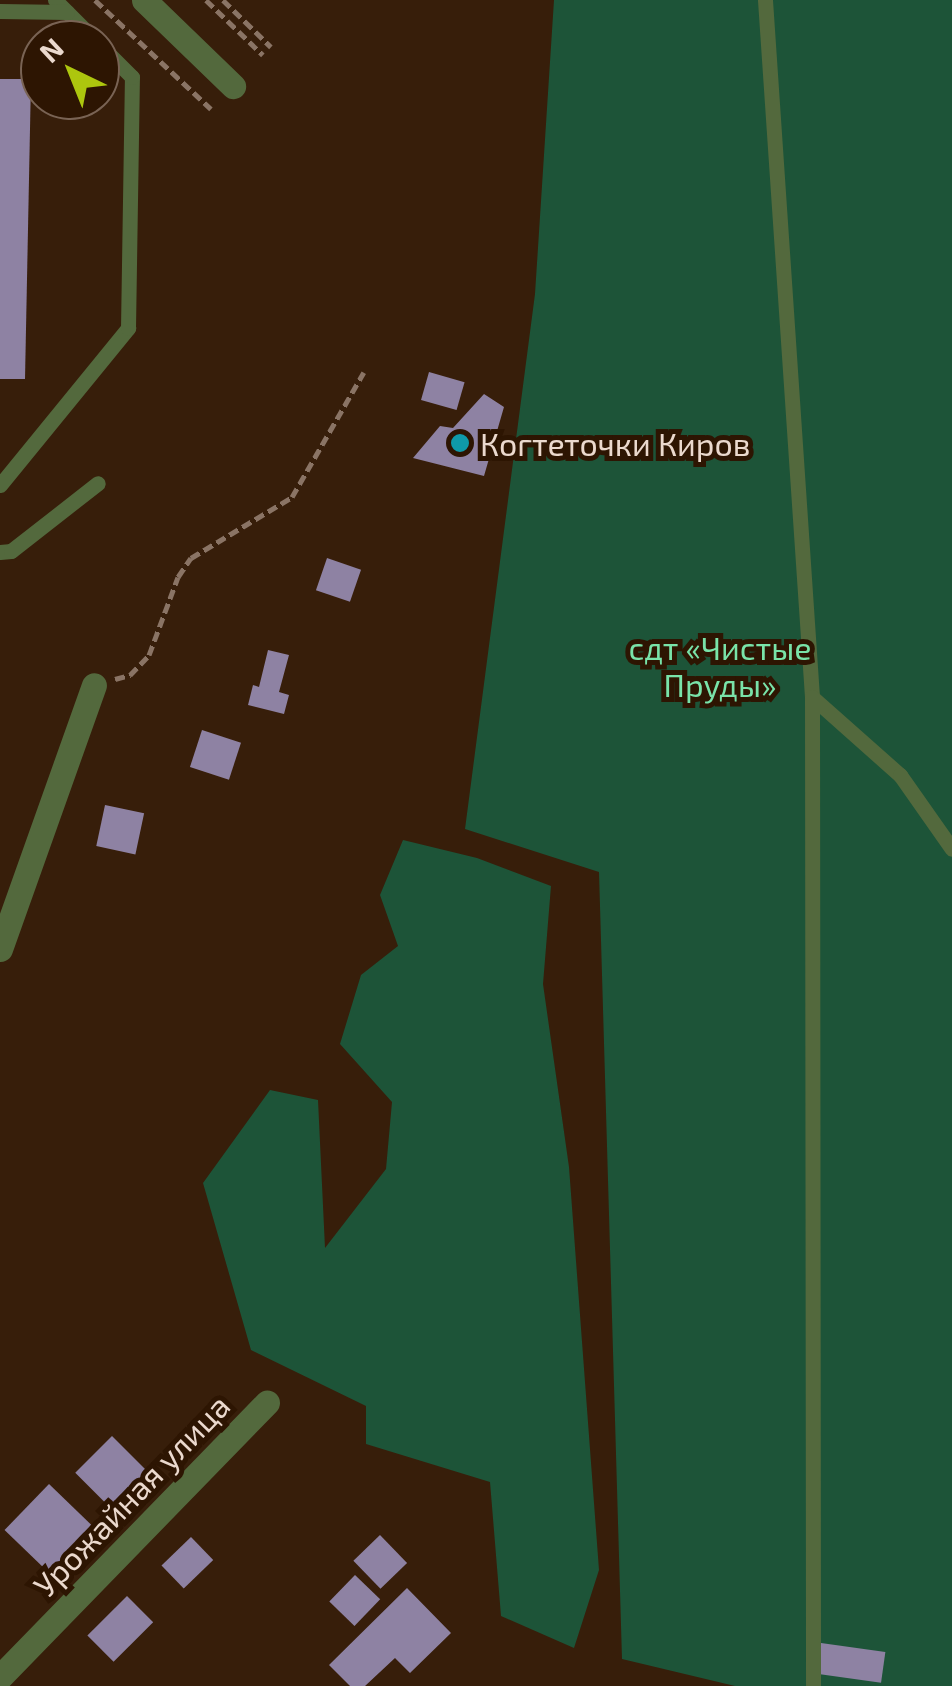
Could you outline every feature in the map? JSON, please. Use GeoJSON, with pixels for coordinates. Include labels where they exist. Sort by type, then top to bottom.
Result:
{"type":"FeatureCollection","features":[{"type":"Feature","properties":{"kind":"street"},"geometry":{"type":"LineString","coordinates":[[144,0],[233,86]]}},
{"type":"Feature","properties":{"kind":"street"},"geometry":{"type":"LineString","coordinates":[[0,949],[94,685]]}},
{"type":"Feature","properties":{"kind":"street","name":"Урожайная улица"},"geometry":{"type":"LineString","coordinates":[[0,1677],[267,1402]]}},
{"type":"Feature","properties":{"kind":"lane"},"geometry":{"type":"LineString","coordinates":[[764,0],[812,697],[813,1686]]}},
{"type":"Feature","properties":{"kind":"lane"},"geometry":{"type":"LineString","coordinates":[[0,11],[61,6]]}},
{"type":"Feature","properties":{"kind":"lane"},"geometry":{"type":"LineString","coordinates":[[0,485],[128,328],[132,77],[120,65]]}},
{"type":"Feature","properties":{"kind":"lane"},"geometry":{"type":"LineString","coordinates":[[0,552],[11,550],[98,483]]}},
{"type":"Feature","properties":{"kind":"lane"},"geometry":{"type":"LineString","coordinates":[[812,697],[900,775],[952,849]]}},
{"type":"Feature","properties":{"kind":"path"},"geometry":{"type":"LineString","coordinates":[[96,0],[210,110]]}},
{"type":"Feature","properties":{"kind":"path"},"geometry":{"type":"LineString","coordinates":[[206,0],[263,55]]}},
{"type":"Feature","properties":{"kind":"path"},"geometry":{"type":"LineString","coordinates":[[223,0],[272,46]]}},
{"type":"Feature","properties":{"kind":"path"},"geometry":{"type":"LineString","coordinates":[[94,685],[130,676],[149,655],[178,578],[191,558],[292,497],[364,372]]}},
{"type":"Feature","properties":{"kind":"green space","name":"сдт «Чистые Пруды»"},"geometry":{"type":"Polygon","coordinates":[[[554,0],[952,0],[952,1686],[735,1686],[622,1659],[599,872],[465,829],[535,294],[554,0]]]}},
{"type":"Feature","properties":{"kind":"green space"},"geometry":{"type":"Polygon","coordinates":[[[403,840],[477,858],[551,886],[543,984],[569,1167],[599,1570],[574,1648],[501,1616],[490,1482],[366,1444],[366,1406],[251,1350],[203,1183],[270,1090],[318,1100],[325,1248],[386,1169],[392,1102],[340,1044],[361,975],[398,946],[380,895],[403,840]]]}},
{"type":"Feature","properties":{"kind":"building"},"geometry":{"type":"Polygon","coordinates":[[[0,79],[20,79],[20,120],[30,120],[25,379],[0,379],[0,79]]]}},
{"type":"Feature","properties":{"kind":"building"},"geometry":{"type":"Polygon","coordinates":[[[429,372],[465,382],[457,410],[421,400],[429,372]]]}},
{"type":"Feature","properties":{"kind":"building","name":"Когтеточки Киров"},"geometry":{"type":"Polygon","coordinates":[[[484,394],[504,407],[484,476],[413,458],[440,426],[453,428],[484,394]]]}},
{"type":"Feature","properties":{"kind":"building"},"geometry":{"type":"Polygon","coordinates":[[[327,558],[361,570],[350,602],[316,590],[327,558]]]}},
{"type":"Feature","properties":{"kind":"building"},"geometry":{"type":"Polygon","coordinates":[[[268,650],[289,655],[279,692],[289,695],[284,714],[248,705],[253,685],[259,687],[268,650]]]}},
{"type":"Feature","properties":{"kind":"building"},"geometry":{"type":"Polygon","coordinates":[[[202,730],[241,743],[229,780],[190,767],[202,730]]]}},
{"type":"Feature","properties":{"kind":"building"},"geometry":{"type":"Polygon","coordinates":[[[105,805],[144,813],[135,854],[96,846],[105,805]]]}},
{"type":"Feature","properties":{"kind":"building"},"geometry":{"type":"Polygon","coordinates":[[[112,1436],[149,1473],[112,1510],[75,1473],[112,1436]]]}},
{"type":"Feature","properties":{"kind":"building"},"geometry":{"type":"Polygon","coordinates":[[[49,1484],[94,1527],[49,1573],[5,1530],[49,1484]]]}},
{"type":"Feature","properties":{"kind":"building"},"geometry":{"type":"Polygon","coordinates":[[[380,1535],[407,1563],[380,1589],[353,1561],[380,1535]]]}},
{"type":"Feature","properties":{"kind":"building"},"geometry":{"type":"Polygon","coordinates":[[[191,1537],[213,1560],[184,1588],[162,1565],[191,1537]]]}},
{"type":"Feature","properties":{"kind":"building"},"geometry":{"type":"Polygon","coordinates":[[[355,1575],[380,1599],[354,1626],[329,1602],[355,1575]]]}},
{"type":"Feature","properties":{"kind":"building"},"geometry":{"type":"Polygon","coordinates":[[[407,1588],[451,1633],[410,1673],[395,1658],[365,1686],[350,1686],[329,1665],[407,1588]]]}},
{"type":"Feature","properties":{"kind":"building"},"geometry":{"type":"Polygon","coordinates":[[[127,1596],[153,1622],[114,1662],[87,1636],[127,1596]]]}},
{"type":"Feature","properties":{"kind":"building"},"geometry":{"type":"Polygon","coordinates":[[[821,1643],[885,1652],[881,1683],[817,1674],[821,1643]]]}},
{"type":"Feature","properties":{"kind":"place","name":"Когтеточки Киров"},"geometry":{"type":"Point","coordinates":[460,443]}}]}
